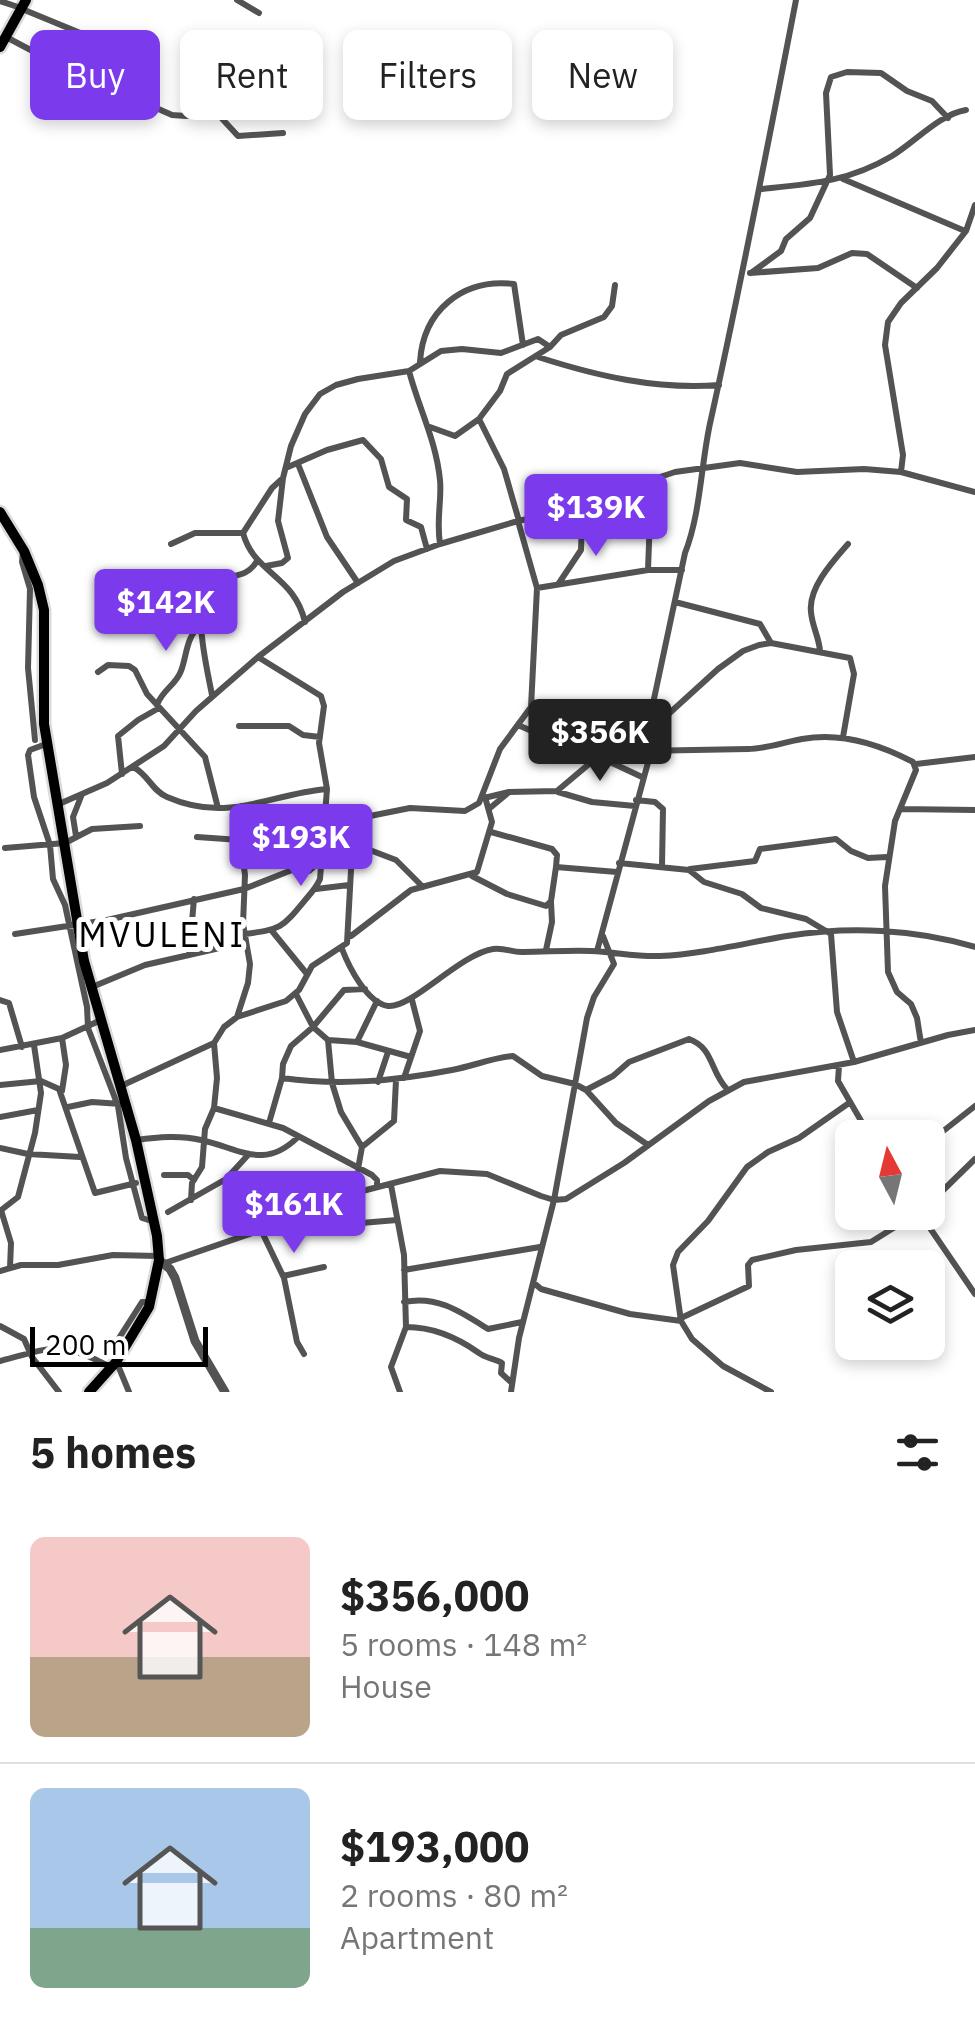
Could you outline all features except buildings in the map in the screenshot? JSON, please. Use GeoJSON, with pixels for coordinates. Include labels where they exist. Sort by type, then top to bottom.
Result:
{"type":"FeatureCollection","features":[{"type":"Feature","properties":{"kind":"main road"},"geometry":{"type":"LineString","coordinates":[[3,42],[19,5]]}},
{"type":"Feature","properties":{"kind":"main road"},"geometry":{"type":"LineString","coordinates":[[0,513],[24,551],[44,610],[40,743],[58,804],[80,960],[102,1019],[121,1086],[122,1104],[142,1160],[161,1260],[151,1302],[115,1363],[89,1392]]}},
{"type":"Feature","properties":{"kind":"street"},"geometry":{"type":"LineString","coordinates":[[237,0],[259,13]]}},
{"type":"Feature","properties":{"kind":"street"},"geometry":{"type":"LineString","coordinates":[[597,951],[653,740],[651,712],[692,536],[700,471],[747,273],[796,0]]}},
{"type":"Feature","properties":{"kind":"street"},"geometry":{"type":"LineString","coordinates":[[0,1],[19,5],[76,30]]}},
{"type":"Feature","properties":{"kind":"street"},"geometry":{"type":"LineString","coordinates":[[3,42],[116,96],[136,99],[172,115],[214,110],[238,136],[283,132]]}},
{"type":"Feature","properties":{"kind":"street"},"geometry":{"type":"LineString","coordinates":[[747,273],[781,251],[786,239],[810,218],[832,166],[826,93],[832,76],[881,72],[907,91],[932,101],[948,118]]}},
{"type":"Feature","properties":{"kind":"street"},"geometry":{"type":"LineString","coordinates":[[762,189],[842,179],[889,158],[966,110]]}},
{"type":"Feature","properties":{"kind":"street"},"geometry":{"type":"LineString","coordinates":[[842,179],[970,228]]}},
{"type":"Feature","properties":{"kind":"street"},"geometry":{"type":"LineString","coordinates":[[901,472],[904,455],[886,338],[890,316],[970,228],[975,206]]}},
{"type":"Feature","properties":{"kind":"street"},"geometry":{"type":"LineString","coordinates":[[747,273],[826,266],[852,252],[860,252],[918,289]]}},
{"type":"Feature","properties":{"kind":"street"},"geometry":{"type":"LineString","coordinates":[[420,364],[428,327],[455,294],[471,288],[514,284],[523,345]]}},
{"type":"Feature","properties":{"kind":"street"},"geometry":{"type":"LineString","coordinates":[[430,426],[455,436],[479,419],[500,391],[506,374],[536,357],[561,335],[604,317],[612,306],[615,285]]}},
{"type":"Feature","properties":{"kind":"street"},"geometry":{"type":"LineString","coordinates":[[212,696],[200,626],[208,586],[261,564],[274,566],[288,558],[278,521],[283,478],[305,414],[320,394],[358,379],[409,371],[450,349],[501,352],[538,339],[550,347]]}},
{"type":"Feature","properties":{"kind":"street"},"geometry":{"type":"LineString","coordinates":[[536,357],[606,377],[688,388],[719,385]]}},
{"type":"Feature","properties":{"kind":"street"},"geometry":{"type":"LineString","coordinates":[[409,371],[417,402],[430,426],[440,485],[440,544]]}},
{"type":"Feature","properties":{"kind":"street"},"geometry":{"type":"LineString","coordinates":[[479,419],[504,469],[537,588],[532,707],[500,749],[482,800]]}},
{"type":"Feature","properties":{"kind":"street"},"geometry":{"type":"LineString","coordinates":[[288,467],[363,440],[381,458],[388,487],[407,498],[406,520],[421,527],[427,549]]}},
{"type":"Feature","properties":{"kind":"street"},"geometry":{"type":"LineString","coordinates":[[58,804],[122,774],[164,746],[212,696],[258,657],[358,582],[394,561],[440,544],[518,521],[628,497],[660,477],[740,462],[797,472],[901,472],[975,492]]}},
{"type":"Feature","properties":{"kind":"street"},"geometry":{"type":"LineString","coordinates":[[298,464],[327,537],[358,582]]}},
{"type":"Feature","properties":{"kind":"street"},"geometry":{"type":"LineString","coordinates":[[243,533],[272,488],[283,478]]}},
{"type":"Feature","properties":{"kind":"street"},"geometry":{"type":"LineString","coordinates":[[628,497],[650,517],[648,570]]}},
{"type":"Feature","properties":{"kind":"street"},"geometry":{"type":"LineString","coordinates":[[558,584],[581,550],[586,513],[597,504]]}},
{"type":"Feature","properties":{"kind":"street"},"geometry":{"type":"LineString","coordinates":[[171,544],[196,533],[243,533]]}},
{"type":"Feature","properties":{"kind":"street"},"geometry":{"type":"LineString","coordinates":[[243,533],[249,552],[296,596],[305,622]]}},
{"type":"Feature","properties":{"kind":"street"},"geometry":{"type":"LineString","coordinates":[[820,651],[810,611],[815,589],[848,544]]}},
{"type":"Feature","properties":{"kind":"street"},"geometry":{"type":"LineString","coordinates":[[537,588],[648,570],[682,570]]}},
{"type":"Feature","properties":{"kind":"street"},"geometry":{"type":"LineString","coordinates":[[676,602],[760,624],[771,643]]}},
{"type":"Feature","properties":{"kind":"street"},"geometry":{"type":"LineString","coordinates":[[122,774],[118,736],[158,706],[164,690],[180,674],[193,631],[200,626]]}},
{"type":"Feature","properties":{"kind":"street"},"geometry":{"type":"LineString","coordinates":[[652,730],[743,650],[771,643],[850,658],[854,665],[843,736]]}},
{"type":"Feature","properties":{"kind":"street"},"geometry":{"type":"LineString","coordinates":[[91,988],[145,964],[272,931],[290,921],[316,889],[327,789],[320,737],[324,706],[321,696],[258,657]]}},
{"type":"Feature","properties":{"kind":"street"},"geometry":{"type":"LineString","coordinates":[[98,672],[108,665],[132,667],[141,686],[205,757],[218,808]]}},
{"type":"Feature","properties":{"kind":"street"},"geometry":{"type":"LineString","coordinates":[[518,725],[642,777]]}},
{"type":"Feature","properties":{"kind":"street"},"geometry":{"type":"LineString","coordinates":[[240,726],[289,726],[304,735],[320,737]]}},
{"type":"Feature","properties":{"kind":"street"},"geometry":{"type":"LineString","coordinates":[[607,761],[629,752],[696,752],[719,747],[749,750],[806,738],[843,736],[916,764],[975,757]]}},
{"type":"Feature","properties":{"kind":"street"},"geometry":{"type":"LineString","coordinates":[[40,743],[30,750],[34,797],[50,845],[53,879],[74,926]]}},
{"type":"Feature","properties":{"kind":"street"},"geometry":{"type":"LineString","coordinates":[[557,791],[595,759]]}},
{"type":"Feature","properties":{"kind":"street"},"geometry":{"type":"LineString","coordinates":[[916,764],[887,856],[886,932],[888,972],[897,992],[911,1004],[920,1043]]}},
{"type":"Feature","properties":{"kind":"street"},"geometry":{"type":"LineString","coordinates":[[132,766],[162,796],[199,807],[241,806],[327,789]]}},
{"type":"Feature","properties":{"kind":"street"},"geometry":{"type":"LineString","coordinates":[[350,936],[353,848],[363,816],[410,808],[465,811],[482,800],[509,792],[557,791],[592,802],[655,802],[663,810],[662,866]]}},
{"type":"Feature","properties":{"kind":"street"},"geometry":{"type":"LineString","coordinates":[[490,808],[509,792]]}},
{"type":"Feature","properties":{"kind":"street"},"geometry":{"type":"LineString","coordinates":[[76,838],[72,817],[82,794]]}},
{"type":"Feature","properties":{"kind":"street"},"geometry":{"type":"LineString","coordinates":[[472,876],[480,866],[491,832],[490,808],[482,800]]}},
{"type":"Feature","properties":{"kind":"street"},"geometry":{"type":"LineString","coordinates":[[237,1017],[250,969],[245,938],[241,806]]}},
{"type":"Feature","properties":{"kind":"street"},"geometry":{"type":"LineString","coordinates":[[900,808],[975,810]]}},
{"type":"Feature","properties":{"kind":"street"},"geometry":{"type":"LineString","coordinates":[[6,848],[64,844],[92,829],[140,826]]}},
{"type":"Feature","properties":{"kind":"street"},"geometry":{"type":"LineString","coordinates":[[491,832],[552,849],[557,856],[546,950]]}},
{"type":"Feature","properties":{"kind":"street"},"geometry":{"type":"LineString","coordinates":[[197,837],[240,840]]}},
{"type":"Feature","properties":{"kind":"street"},"geometry":{"type":"LineString","coordinates":[[556,867],[662,866],[688,870],[752,862],[760,848],[833,839],[866,858],[887,856]]}},
{"type":"Feature","properties":{"kind":"street"},"geometry":{"type":"LineString","coordinates":[[15,934],[74,926],[244,889],[292,870],[309,871],[321,857],[353,848],[396,860],[423,886]]}},
{"type":"Feature","properties":{"kind":"street"},"geometry":{"type":"LineString","coordinates":[[688,870],[704,882],[742,894],[761,908],[806,919],[831,934]]}},
{"type":"Feature","properties":{"kind":"street"},"geometry":{"type":"LineString","coordinates":[[121,1086],[214,1044],[224,1027],[237,1017],[296,994],[319,960],[342,949],[350,936],[400,897],[423,886],[472,876],[507,894],[550,905]]}},
{"type":"Feature","properties":{"kind":"street"},"geometry":{"type":"LineString","coordinates":[[320,879],[330,886]]}},
{"type":"Feature","properties":{"kind":"street"},"geometry":{"type":"LineString","coordinates":[[316,889],[349,885]]}},
{"type":"Feature","properties":{"kind":"street"},"geometry":{"type":"LineString","coordinates":[[188,955],[194,899]]}},
{"type":"Feature","properties":{"kind":"street"},"geometry":{"type":"LineString","coordinates":[[272,931],[307,974]]}},
{"type":"Feature","properties":{"kind":"street"},"geometry":{"type":"LineString","coordinates":[[342,949],[366,989],[377,1001],[393,1006],[412,1000],[435,979],[482,952],[497,948],[659,956],[785,936],[886,932],[923,934],[975,948]]}},
{"type":"Feature","properties":{"kind":"street"},"geometry":{"type":"LineString","coordinates":[[831,934],[838,1012],[854,1062]]}},
{"type":"Feature","properties":{"kind":"street"},"geometry":{"type":"LineString","coordinates":[[512,1388],[523,1322],[554,1200],[590,1006],[614,964],[603,936]]}},
{"type":"Feature","properties":{"kind":"street"},"geometry":{"type":"LineString","coordinates":[[80,960],[88,1028],[122,1104],[128,1164],[142,1218],[155,1222]]}},
{"type":"Feature","properties":{"kind":"street"},"geometry":{"type":"LineString","coordinates":[[269,1123],[291,1046],[344,990],[366,989]]}},
{"type":"Feature","properties":{"kind":"street"},"geometry":{"type":"LineString","coordinates":[[296,994],[313,1027],[328,1040],[357,1042],[411,1057]]}},
{"type":"Feature","properties":{"kind":"street"},"geometry":{"type":"LineString","coordinates":[[0,1000],[9,1003],[22,1047]]}},
{"type":"Feature","properties":{"kind":"street"},"geometry":{"type":"LineString","coordinates":[[358,1169],[362,1147],[394,1121],[400,1079],[420,1032],[412,1000]]}},
{"type":"Feature","properties":{"kind":"street"},"geometry":{"type":"LineString","coordinates":[[357,1042],[377,1001]]}},
{"type":"Feature","properties":{"kind":"street"},"geometry":{"type":"LineString","coordinates":[[0,1050],[62,1038],[102,1019]]}},
{"type":"Feature","properties":{"kind":"street"},"geometry":{"type":"LineString","coordinates":[[0,1272],[113,1255],[161,1260],[262,1230],[343,1196],[440,1172],[471,1170],[554,1200],[578,1194],[728,1089],[764,1078],[854,1062],[975,1030]]}},
{"type":"Feature","properties":{"kind":"street"},"geometry":{"type":"LineString","coordinates":[[62,1038],[66,1065],[61,1092],[95,1193],[146,1180]]}},
{"type":"Feature","properties":{"kind":"street"},"geometry":{"type":"LineString","coordinates":[[586,1090],[613,1076],[629,1062],[689,1039],[706,1049],[718,1079],[728,1089]]}},
{"type":"Feature","properties":{"kind":"street"},"geometry":{"type":"LineString","coordinates":[[328,1040],[332,1083],[341,1112],[362,1147]]}},
{"type":"Feature","properties":{"kind":"street"},"geometry":{"type":"LineString","coordinates":[[191,1200],[214,1108],[214,1044]]}},
{"type":"Feature","properties":{"kind":"street"},"geometry":{"type":"LineString","coordinates":[[10,1268],[11,1242],[0,1210],[18,1197],[26,1173],[41,1081],[34,1045]]}},
{"type":"Feature","properties":{"kind":"street"},"geometry":{"type":"LineString","coordinates":[[378,1082],[388,1052]]}},
{"type":"Feature","properties":{"kind":"street"},"geometry":{"type":"LineString","coordinates":[[282,1078],[378,1082],[513,1056],[542,1076],[586,1090],[616,1123],[648,1145]]}},
{"type":"Feature","properties":{"kind":"street"},"geometry":{"type":"LineString","coordinates":[[840,1065],[836,1076],[859,1120]]}},
{"type":"Feature","properties":{"kind":"street"},"geometry":{"type":"LineString","coordinates":[[0,1085],[41,1081],[61,1092]]}},
{"type":"Feature","properties":{"kind":"street"},"geometry":{"type":"LineString","coordinates":[[68,1107],[92,1102],[122,1104]]}},
{"type":"Feature","properties":{"kind":"street"},"geometry":{"type":"LineString","coordinates":[[771,1392],[704,1352],[681,1319],[675,1257],[708,1220],[737,1177],[768,1152],[799,1138],[848,1103]]}},
{"type":"Feature","properties":{"kind":"street"},"geometry":{"type":"LineString","coordinates":[[945,1130],[975,1106]]}},
{"type":"Feature","properties":{"kind":"street"},"geometry":{"type":"LineString","coordinates":[[214,1108],[269,1123],[298,1136],[375,1177],[376,1188]]}},
{"type":"Feature","properties":{"kind":"street"},"geometry":{"type":"LineString","coordinates":[[0,1116],[38,1110]]}},
{"type":"Feature","properties":{"kind":"street"},"geometry":{"type":"LineString","coordinates":[[136,1140],[203,1140],[249,1154],[281,1152],[298,1136]]}},
{"type":"Feature","properties":{"kind":"street"},"geometry":{"type":"LineString","coordinates":[[0,1148],[28,1154],[80,1156]]}},
{"type":"Feature","properties":{"kind":"street"},"geometry":{"type":"LineString","coordinates":[[168,1212],[235,1172],[249,1154]]}},
{"type":"Feature","properties":{"kind":"street"},"geometry":{"type":"LineString","coordinates":[[945,1188],[975,1159]]}},
{"type":"Feature","properties":{"kind":"street"},"geometry":{"type":"LineString","coordinates":[[128,1164],[142,1160]]}},
{"type":"Feature","properties":{"kind":"street"},"geometry":{"type":"LineString","coordinates":[[164,1175],[188,1175],[194,1180]]}},
{"type":"Feature","properties":{"kind":"street"},"geometry":{"type":"LineString","coordinates":[[392,1185],[404,1270],[406,1327],[390,1367],[400,1392]]}},
{"type":"Feature","properties":{"kind":"street"},"geometry":{"type":"LineString","coordinates":[[349,1224],[397,1220]]}},
{"type":"Feature","properties":{"kind":"street"},"geometry":{"type":"LineString","coordinates":[[262,1230],[283,1276],[297,1342],[304,1354]]}},
{"type":"Feature","properties":{"kind":"street"},"geometry":{"type":"LineString","coordinates":[[534,1283],[541,1289],[615,1311],[681,1319],[749,1286],[748,1265],[752,1260],[796,1250],[870,1242],[890,1230]]}},
{"type":"Feature","properties":{"kind":"street"},"geometry":{"type":"LineString","coordinates":[[931,1230],[975,1294]]}},
{"type":"Feature","properties":{"kind":"street"},"geometry":{"type":"LineString","coordinates":[[404,1270],[540,1247]]}},
{"type":"Feature","properties":{"kind":"street"},"geometry":{"type":"LineString","coordinates":[[161,1260],[175,1278],[195,1341],[225,1392]]}},
{"type":"Feature","properties":{"kind":"street"},"geometry":{"type":"LineString","coordinates":[[283,1276],[324,1267]]}},
{"type":"Feature","properties":{"kind":"street"},"geometry":{"type":"LineString","coordinates":[[404,1302],[433,1300],[488,1329],[523,1322]]}},
{"type":"Feature","properties":{"kind":"street"},"geometry":{"type":"LineString","coordinates":[[0,1326],[24,1338],[58,1392]]}},
{"type":"Feature","properties":{"kind":"street"},"geometry":{"type":"LineString","coordinates":[[406,1327],[429,1328],[462,1340],[480,1354],[500,1361],[501,1373],[512,1388]]}},
{"type":"Feature","properties":{"kind":"street"},"geometry":{"type":"LineString","coordinates":[[0,1361],[41,1348],[73,1350],[115,1363],[130,1392]]}},
{"type":"Feature","properties":{"kind":"district","name":"MVULENI"},"geometry":{"type":"Point","coordinates":[162,935]}}]}
